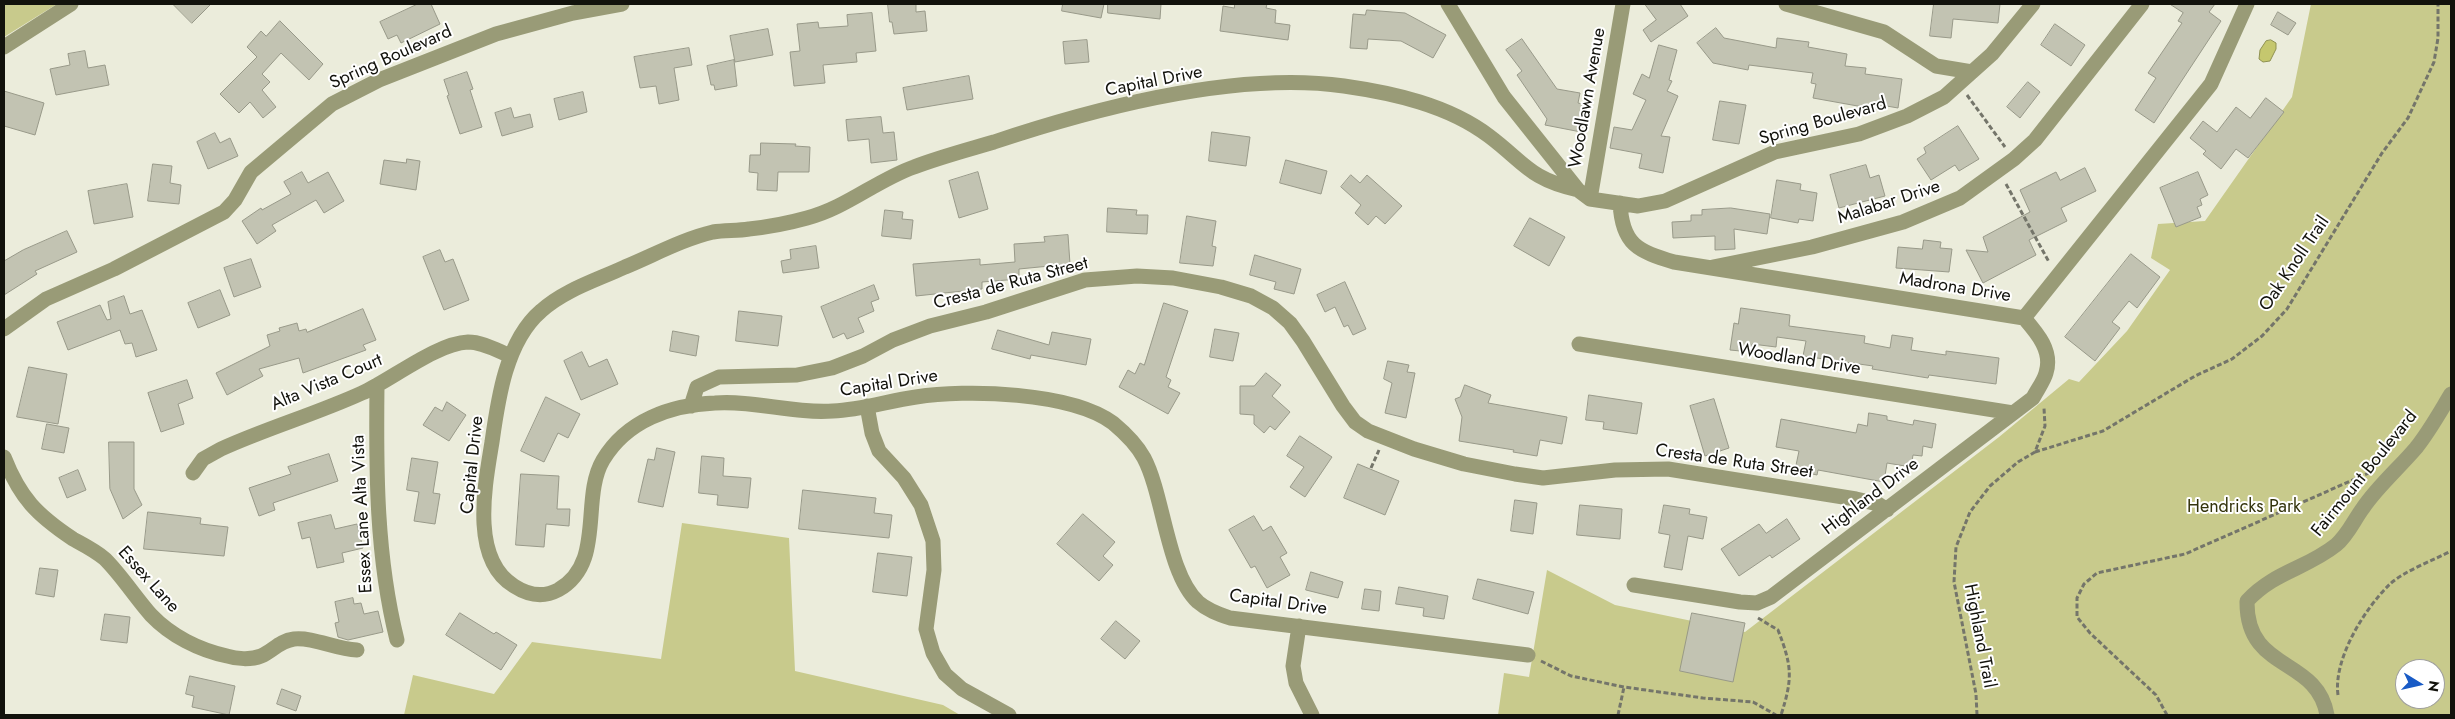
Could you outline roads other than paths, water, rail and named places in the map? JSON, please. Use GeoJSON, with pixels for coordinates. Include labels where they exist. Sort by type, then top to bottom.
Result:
{"type":"FeatureCollection","features":[{"type":"Feature","properties":{"kind":"street"},"geometry":{"type":"LineString","coordinates":[[4,47],[71,4]]}},
{"type":"Feature","properties":{"kind":"street","name":"Spring Boulevard"},"geometry":{"type":"LineString","coordinates":[[4,328],[46,300],[114,269],[224,212],[235,200],[251,172],[332,104],[379,80],[496,34],[557,16],[622,4]]}},
{"type":"Feature","properties":{"kind":"street"},"geometry":{"type":"LineString","coordinates":[[1448,4],[1504,97],[1584,195]]}},
{"type":"Feature","properties":{"kind":"street","name":"Woodlawn Avenue"},"geometry":{"type":"LineString","coordinates":[[1584,195],[1623,4]]}},
{"type":"Feature","properties":{"kind":"street"},"geometry":{"type":"LineString","coordinates":[[1786,4],[1884,32],[1936,66],[1972,72]]}},
{"type":"Feature","properties":{"kind":"street","name":"Spring Boulevard"},"geometry":{"type":"LineString","coordinates":[[1584,195],[1638,206],[1665,201],[1775,152],[1859,134],[1907,116],[1944,97],[1992,54],[2033,4]]}},
{"type":"Feature","properties":{"kind":"street","name":"Malabar Drive"},"geometry":{"type":"LineString","coordinates":[[1713,267],[1812,247],[1904,222],[1960,198],[2014,159],[2035,140],[2054,119],[2142,4]]}},
{"type":"Feature","properties":{"kind":"street","name":"Madrona Drive"},"geometry":{"type":"LineString","coordinates":[[1620,203],[1624,231],[1634,246],[1648,254],[1674,262],[2024,318],[2211,84],[2247,4]]}},
{"type":"Feature","properties":{"kind":"street","name":"Capital Drive"},"geometry":{"type":"LineString","coordinates":[[1528,655],[1230,618],[1217,614],[1196,600],[1186,587],[1164,526],[1146,460],[1134,444],[1105,417],[1058,402],[988,393],[950,393],[827,411],[718,402],[670,409],[636,425],[606,454],[598,470],[588,547],[576,574],[553,593],[540,596],[523,591],[505,580],[494,567],[487,550],[485,498],[492,437],[511,356],[528,323],[542,309],[562,295],[695,237],[722,230],[749,229],[806,218],[837,208],[908,168],[1049,122],[1172,95],[1254,84],[1297,82],[1342,86],[1420,102],[1455,115],[1488,135],[1531,173],[1554,185],[1584,195]]}},
{"type":"Feature","properties":{"kind":"street","name":"Cresta de Ruta Street"},"geometry":{"type":"LineString","coordinates":[[691,406],[698,386],[719,377],[797,376],[832,368],[863,356],[892,340],[930,326],[986,312],[1085,280],[1137,276],[1173,278],[1221,287],[1251,296],[1273,308],[1290,323],[1304,341],[1343,406],[1355,422],[1368,431],[1414,449],[1464,464],[1543,478],[1615,470],[1668,469],[1856,499],[1878,504],[1887,510]]}},
{"type":"Feature","properties":{"kind":"street","name":"Highland Drive"},"geometry":{"type":"LineString","coordinates":[[1634,584],[1757,603],[1771,597],[2033,398],[2047,373],[2042,340],[2024,318]]}},
{"type":"Feature","properties":{"kind":"street","name":"Alta Vista Court"},"geometry":{"type":"LineString","coordinates":[[192,473],[204,459],[221,449],[363,393],[433,354],[467,342],[481,344],[511,356]]}},
{"type":"Feature","properties":{"kind":"street","name":"Woodland Drive"},"geometry":{"type":"LineString","coordinates":[[1579,344],[2013,412]]}},
{"type":"Feature","properties":{"kind":"street","name":"Essex Lane Alta Vista"},"geometry":{"type":"LineString","coordinates":[[377,385],[379,530],[384,582],[397,640]]}},
{"type":"Feature","properties":{"kind":"street","name":"Fairmount Boulevard"},"geometry":{"type":"LineString","coordinates":[[2327,715],[2318,691],[2302,675],[2262,647],[2253,636],[2247,619],[2247,601],[2260,586],[2288,570],[2312,562],[2339,543],[2354,524],[2363,507],[2417,446],[2451,394]]}},
{"type":"Feature","properties":{"kind":"street"},"geometry":{"type":"LineString","coordinates":[[867,406],[872,433],[879,451],[904,478],[921,505],[933,541],[934,570],[926,629],[933,654],[945,674],[962,689],[1009,715]]}},
{"type":"Feature","properties":{"kind":"street","name":"Essex Lane"},"geometry":{"type":"LineString","coordinates":[[4,457],[19,488],[33,509],[52,524],[104,558],[150,614],[178,638],[227,656],[245,658],[260,657],[280,642],[294,639],[309,640],[344,649],[357,650]]}},
{"type":"Feature","properties":{"kind":"street"},"geometry":{"type":"LineString","coordinates":[[1299,626],[1293,666],[1296,683],[1312,715]]}},
{"type":"Feature","properties":{"kind":"park label","name":"Hendricks Park"},"geometry":{"type":"Point","coordinates":[2244,508]}}]}
